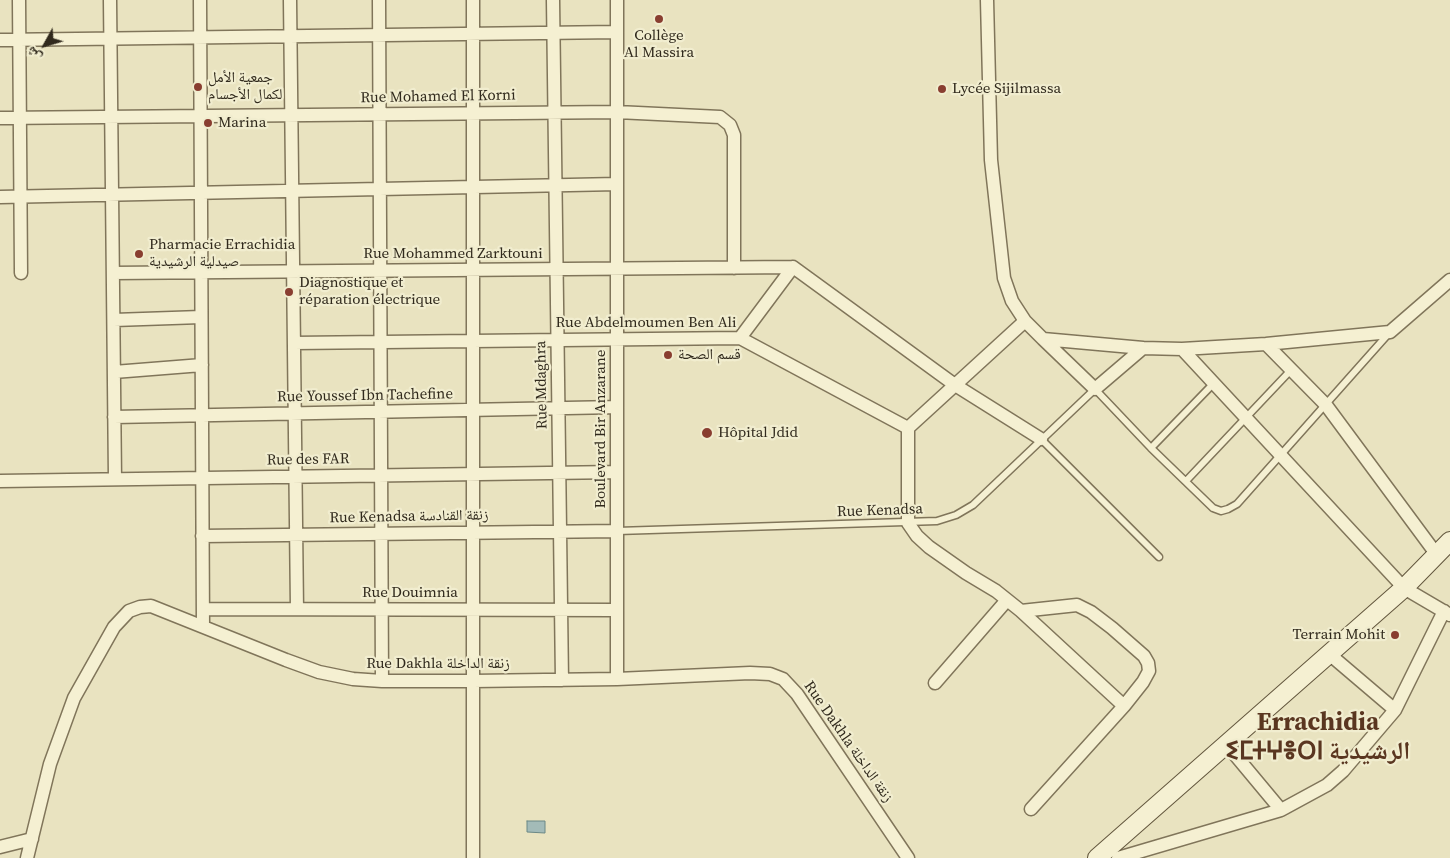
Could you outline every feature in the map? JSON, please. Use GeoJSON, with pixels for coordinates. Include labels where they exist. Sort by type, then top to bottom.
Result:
{"type":"FeatureCollection","features":[{"type":"Feature","properties":{"kind":"street"},"geometry":{"type":"LineString","coordinates":[[19,0],[21,273]]}},
{"type":"Feature","properties":{"kind":"street"},"geometry":{"type":"LineString","coordinates":[[110,0],[115,480]]}},
{"type":"Feature","properties":{"kind":"street"},"geometry":{"type":"LineString","coordinates":[[200,0],[203,626]]}},
{"type":"Feature","properties":{"kind":"street"},"geometry":{"type":"LineString","coordinates":[[290,0],[297,609]]}},
{"type":"Feature","properties":{"kind":"street"},"geometry":{"type":"LineString","coordinates":[[379,0],[382,682]]}},
{"type":"Feature","properties":{"kind":"street"},"geometry":{"type":"LineString","coordinates":[[473,0],[473,858]]}},
{"type":"Feature","properties":{"kind":"street","name":"Rue Mdaghra"},"geometry":{"type":"LineString","coordinates":[[552,0],[562,680]]}},
{"type":"Feature","properties":{"kind":"street","name":"Boulevard Bir Anzarane"},"geometry":{"type":"LineString","coordinates":[[617,0],[617,679]]}},
{"type":"Feature","properties":{"kind":"street"},"geometry":{"type":"LineString","coordinates":[[987,0],[991,160],[1004,278],[1012,302],[1025,321],[1095,389],[1143,348]]}},
{"type":"Feature","properties":{"kind":"street"},"geometry":{"type":"LineString","coordinates":[[0,40],[617,32]]}},
{"type":"Feature","properties":{"kind":"street","name":"Rue Mohamed El Korni"},"geometry":{"type":"LineString","coordinates":[[0,118],[554,112],[617,112],[720,117],[730,125],[734,135],[734,268]]}},
{"type":"Feature","properties":{"kind":"street"},"geometry":{"type":"LineString","coordinates":[[0,197],[617,184]]}},
{"type":"Feature","properties":{"kind":"street"},"geometry":{"type":"LineString","coordinates":[[740,338],[793,267],[955,385],[1041,439]]}},
{"type":"Feature","properties":{"kind":"street","name":"Rue Mohammed Zarktouni"},"geometry":{"type":"LineString","coordinates":[[113,273],[793,267]]}},
{"type":"Feature","properties":{"kind":"street"},"geometry":{"type":"LineString","coordinates":[[1043,338],[1143,348],[1182,349],[1266,344],[1390,332],[1450,280]]}},
{"type":"Feature","properties":{"kind":"street"},"geometry":{"type":"LineString","coordinates":[[114,320],[201,317]]}},
{"type":"Feature","properties":{"kind":"street"},"geometry":{"type":"LineString","coordinates":[[1025,321],[908,428],[908,523],[917,536],[930,547],[1020,611],[1124,706]]}},
{"type":"Feature","properties":{"kind":"street","name":"Rue Abdelmoumen Ben Ali"},"geometry":{"type":"LineString","coordinates":[[294,342],[740,338],[908,428]]}},
{"type":"Feature","properties":{"kind":"street"},"geometry":{"type":"LineString","coordinates":[[1266,344],[1326,405],[1437,555]]}},
{"type":"Feature","properties":{"kind":"street"},"geometry":{"type":"LineString","coordinates":[[1118,858],[1280,810],[1327,785],[1343,772],[1394,710],[1447,613],[1404,588],[1182,349]]}},
{"type":"Feature","properties":{"kind":"street"},"geometry":{"type":"LineString","coordinates":[[114,372],[202,365]]}},
{"type":"Feature","properties":{"kind":"street","name":"Rue Youssef Ibn Tachefine"},"geometry":{"type":"LineString","coordinates":[[114,417],[617,407]]}},
{"type":"Feature","properties":{"kind":"street","name":"Rue des FAR"},"geometry":{"type":"LineString","coordinates":[[0,481],[617,472]]}},
{"type":"Feature","properties":{"kind":"street","name":"Rue Kenadsa زنقة القنادسة"},"geometry":{"type":"LineString","coordinates":[[202,536],[617,531]]}},
{"type":"Feature","properties":{"kind":"street"},"geometry":{"type":"LineString","coordinates":[[1097,858],[1404,588],[1450,541]]}},
{"type":"Feature","properties":{"kind":"street"},"geometry":{"type":"LineString","coordinates":[[935,683],[1007,600]]}},
{"type":"Feature","properties":{"kind":"street"},"geometry":{"type":"LineString","coordinates":[[1020,611],[1078,605],[1112,628],[1144,656],[1149,671],[1143,682],[1124,706],[1031,809]]}},
{"type":"Feature","properties":{"kind":"street","name":"Rue Dakhla زنقة الداخلة"},"geometry":{"type":"LineString","coordinates":[[28,858],[50,764],[74,698],[114,627],[129,611],[140,606],[151,606],[278,657],[320,672],[353,679],[382,682],[562,680],[750,672],[770,674],[783,679],[808,711],[908,858]]}},
{"type":"Feature","properties":{"kind":"street","name":"Rue Douimnia"},"geometry":{"type":"LineString","coordinates":[[203,609],[617,610]]}},
{"type":"Feature","properties":{"kind":"street"},"geometry":{"type":"LineString","coordinates":[[1328,653],[1394,710]]}},
{"type":"Feature","properties":{"kind":"street"},"geometry":{"type":"LineString","coordinates":[[1226,744],[1280,810]]}},
{"type":"Feature","properties":{"kind":"street"},"geometry":{"type":"LineString","coordinates":[[0,847],[32,839]]}},
{"type":"Feature","properties":{"kind":"lane"},"geometry":{"type":"LineString","coordinates":[[1095,389],[1151,448],[1213,508],[1221,511],[1237,504],[1390,332]]}},
{"type":"Feature","properties":{"kind":"lane"},"geometry":{"type":"LineString","coordinates":[[1186,481],[1292,370]]}},
{"type":"Feature","properties":{"kind":"lane"},"geometry":{"type":"LineString","coordinates":[[1151,448],[1214,383]]}},
{"type":"Feature","properties":{"kind":"lane","name":"Rue Kenadsa"},"geometry":{"type":"LineString","coordinates":[[617,531],[937,521],[956,515],[973,505],[1095,389]]}},
{"type":"Feature","properties":{"kind":"lane"},"geometry":{"type":"LineString","coordinates":[[1041,439],[1159,557]]}},
{"type":"Feature","properties":{"kind":"water"},"geometry":{"type":"Polygon","coordinates":[[[527,821],[545,821],[545,833],[527,832],[527,821]]]}},
{"type":"Feature","properties":{"kind":"place","name":"Collège Al Massira"},"geometry":{"type":"Point","coordinates":[659,19]}},
{"type":"Feature","properties":{"kind":"place","name":"جمعية الأمل لكمال الأجسام"},"geometry":{"type":"Point","coordinates":[198,87]}},
{"type":"Feature","properties":{"kind":"place","name":"Lycée Sijilmassa"},"geometry":{"type":"Point","coordinates":[942,89]}},
{"type":"Feature","properties":{"kind":"place","name":"Marina"},"geometry":{"type":"Point","coordinates":[208,123]}},
{"type":"Feature","properties":{"kind":"place","name":"Pharmacie Errachidia صيدلية الرشيدية"},"geometry":{"type":"Point","coordinates":[139,254]}},
{"type":"Feature","properties":{"kind":"place","name":"Diagnostique et réparation électrique"},"geometry":{"type":"Point","coordinates":[289,292]}},
{"type":"Feature","properties":{"kind":"place","name":"قسم الصحة"},"geometry":{"type":"Point","coordinates":[668,355]}},
{"type":"Feature","properties":{"kind":"place","name":"Hôpital Jdid"},"geometry":{"type":"Point","coordinates":[707,433]}},
{"type":"Feature","properties":{"kind":"place","name":"Terrain Mohit"},"geometry":{"type":"Point","coordinates":[1395,635]}},
{"type":"Feature","properties":{"kind":"district","name":"Errachidia ⵉⵎⵜⵖⴻⵔⵏ الرشيدية"},"geometry":{"type":"Point","coordinates":[1318,738]}}]}
